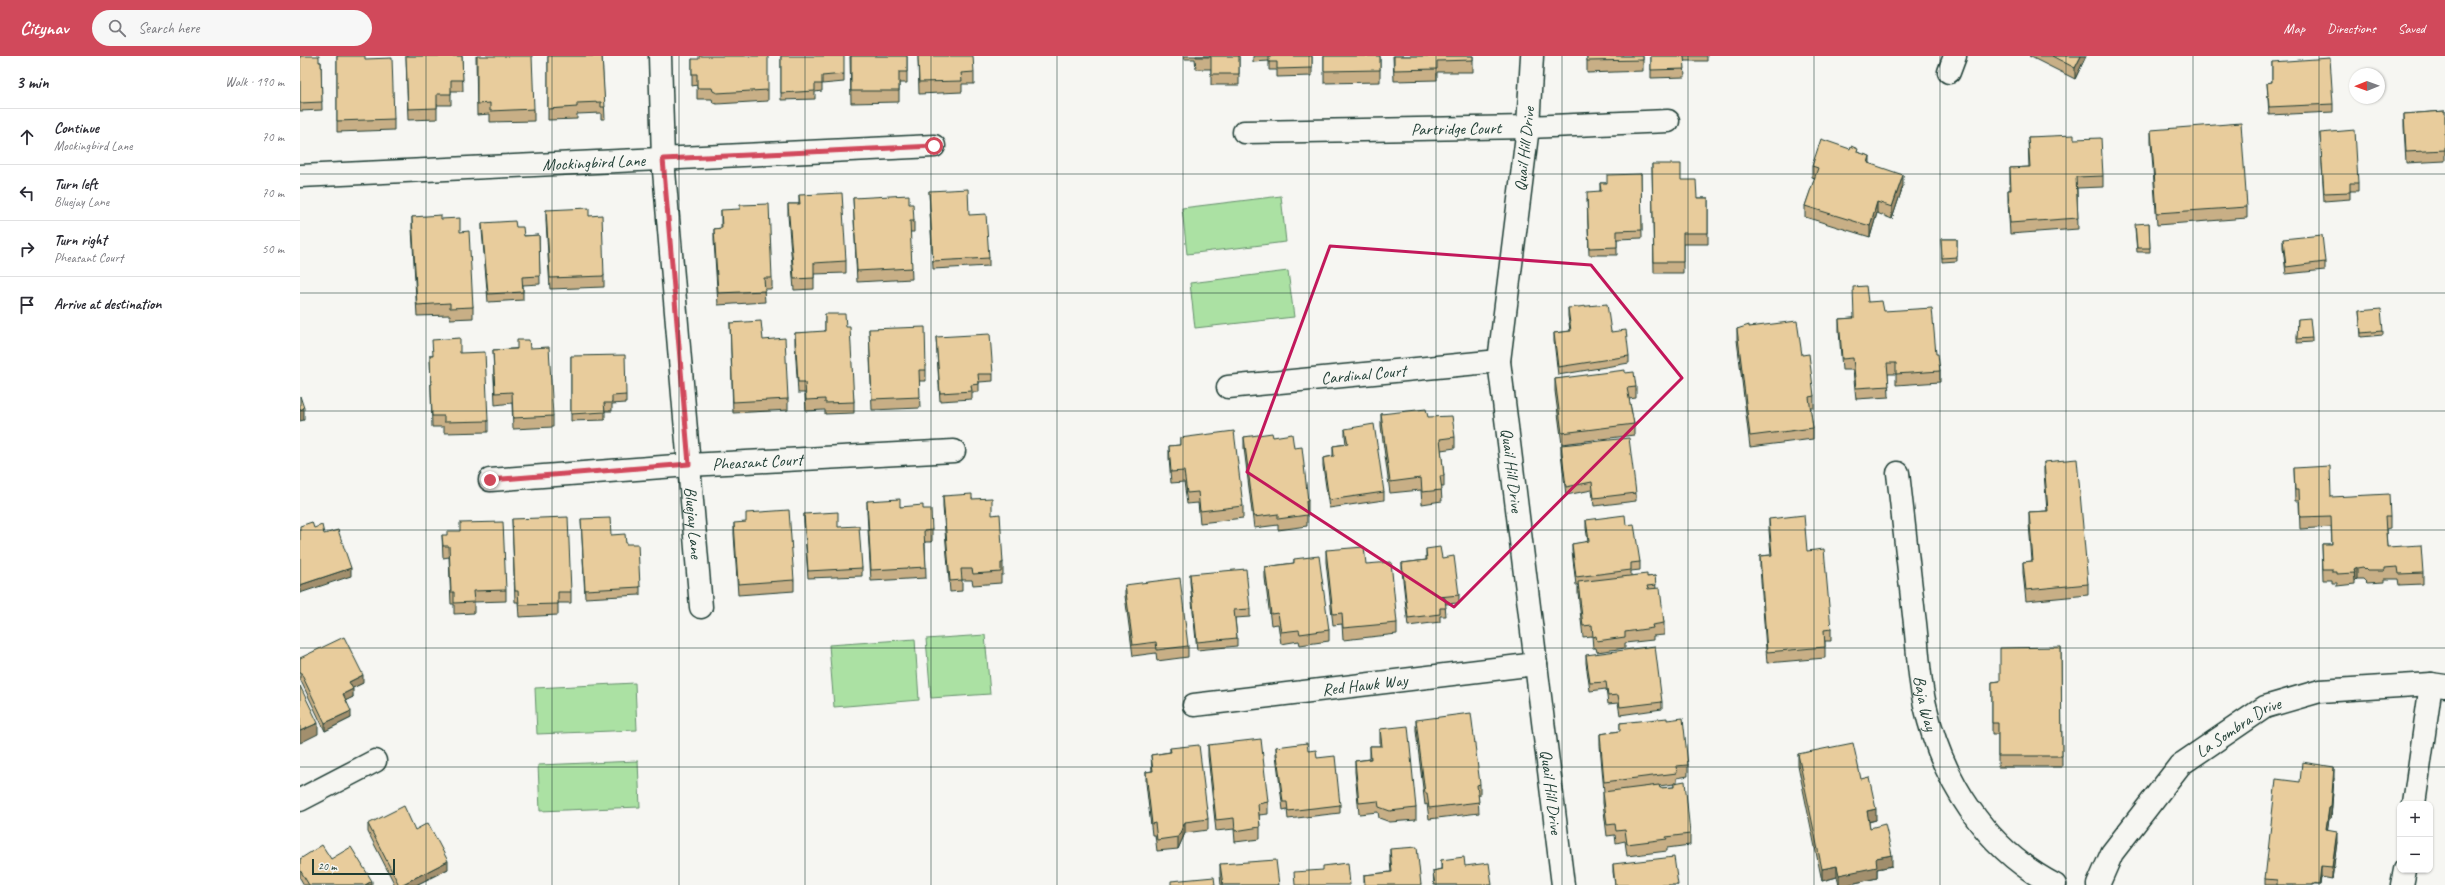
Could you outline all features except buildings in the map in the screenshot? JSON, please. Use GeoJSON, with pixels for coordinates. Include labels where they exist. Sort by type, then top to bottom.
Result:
{"type":"FeatureCollection","features":[{"type":"Feature","properties":{"kind":"street","name":"Bluejay Lane"},"geometry":{"type":"LineString","coordinates":[[660,56],[663,159],[700,607]]}},
{"type":"Feature","properties":{"kind":"street","name":"Quail Hill Drive"},"geometry":{"type":"LineString","coordinates":[[1532,56],[1528,127],[1499,361],[1563,885]]}},
{"type":"Feature","properties":{"kind":"street","name":"Partridge Court"},"geometry":{"type":"LineString","coordinates":[[1244,132],[1528,127],[1668,121]]}},
{"type":"Feature","properties":{"kind":"street","name":"Mockingbird Lane"},"geometry":{"type":"LineString","coordinates":[[300,176],[934,146]]}},
{"type":"Feature","properties":{"kind":"street","name":"Cardinal Court"},"geometry":{"type":"LineString","coordinates":[[1228,387],[1499,361]]}},
{"type":"Feature","properties":{"kind":"street","name":"Pheasant Court"},"geometry":{"type":"LineString","coordinates":[[490,480],[689,464],[954,451]]}},
{"type":"Feature","properties":{"kind":"street","name":"Baja Way"},"geometry":{"type":"LineString","coordinates":[[1898,473],[1925,704],[1944,763],[1965,804],[1996,842],[2041,878],[2055,885]]}},
{"type":"Feature","properties":{"kind":"street","name":"Red Hawk Way"},"geometry":{"type":"LineString","coordinates":[[1194,705],[1536,664]]}},
{"type":"Feature","properties":{"kind":"street"},"geometry":{"type":"LineString","coordinates":[[2415,801],[2438,685]]}},
{"type":"Feature","properties":{"kind":"street","name":"La Sombra Drive"},"geometry":{"type":"LineString","coordinates":[[2098,885],[2112,852],[2180,765],[2265,708],[2320,691],[2438,685]]}},
{"type":"Feature","properties":{"kind":"street"},"geometry":{"type":"LineString","coordinates":[[300,800],[375,761]]}},
{"type":"Feature","properties":{"kind":"street"},"geometry":{"type":"LineString","coordinates":[[2402,885],[2404,873]]}},
{"type":"Feature","properties":{"kind":"highlighted area"},"geometry":{"type":"Polygon","coordinates":[[[1330,246],[1591,265],[1682,378],[1454,607],[1247,472],[1330,246]]]}},
{"type":"Feature","properties":{"kind":"green space"},"geometry":{"type":"Polygon","coordinates":[[[1281,196],[1286,242],[1187,254],[1182,208],[1281,196]]]}},
{"type":"Feature","properties":{"kind":"green space"},"geometry":{"type":"Polygon","coordinates":[[[1288,271],[1294,317],[1195,328],[1190,283],[1288,271]]]}},
{"type":"Feature","properties":{"kind":"green space"},"geometry":{"type":"Polygon","coordinates":[[[985,635],[990,694],[931,698],[926,639],[985,635]]]}},
{"type":"Feature","properties":{"kind":"green space"},"geometry":{"type":"Polygon","coordinates":[[[915,639],[919,700],[834,707],[829,645],[915,639]]]}},
{"type":"Feature","properties":{"kind":"green space"},"geometry":{"type":"Polygon","coordinates":[[[635,683],[637,730],[537,734],[535,688],[635,683]]]}},
{"type":"Feature","properties":{"kind":"green space"},"geometry":{"type":"Polygon","coordinates":[[[638,761],[640,807],[540,811],[538,765],[638,761]]]}},
{"type":"Feature","properties":{"kind":"route"},"geometry":{"type":"LineString","coordinates":[[490,480],[689,464],[663,159],[934,146]]}}]}
